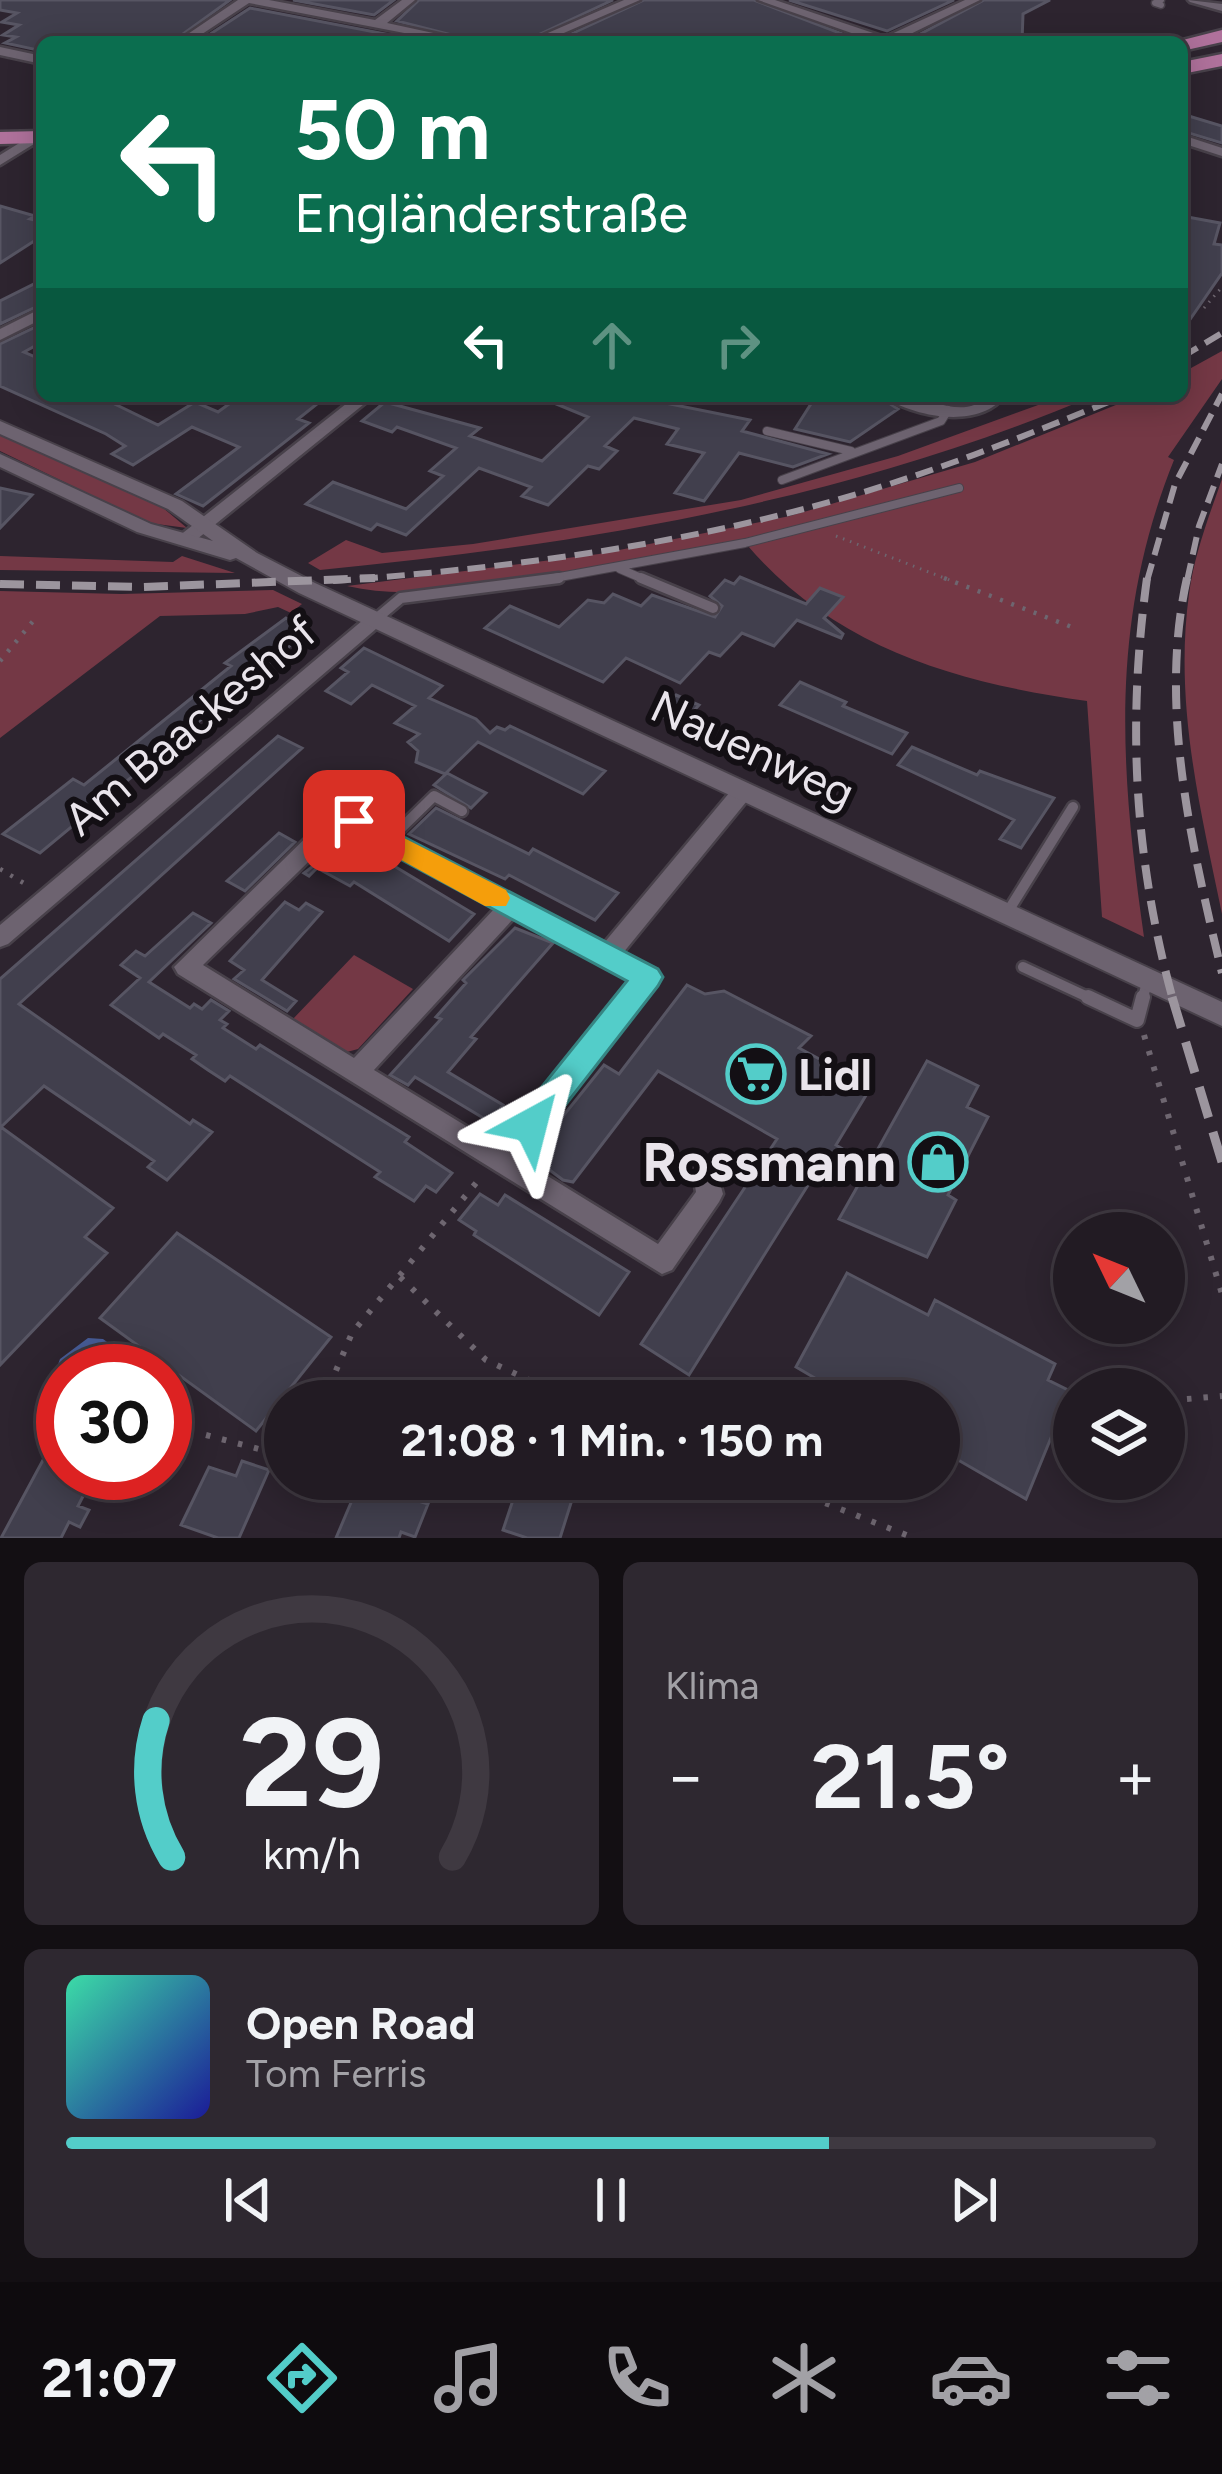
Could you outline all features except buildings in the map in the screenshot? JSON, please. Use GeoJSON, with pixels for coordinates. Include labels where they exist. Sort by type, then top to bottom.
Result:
{"type":"FeatureCollection","features":[{"type":"Feature","properties":{"kind":"main road"},"geometry":{"type":"LineString","coordinates":[[1188,44],[1222,36]]}},
{"type":"Feature","properties":{"kind":"main road"},"geometry":{"type":"LineString","coordinates":[[1188,67],[1222,60]]}},
{"type":"Feature","properties":{"kind":"main road"},"geometry":{"type":"LineString","coordinates":[[0,119],[36,130]]}},
{"type":"Feature","properties":{"kind":"main road"},"geometry":{"type":"LineString","coordinates":[[0,138],[36,132]]}},
{"type":"Feature","properties":{"kind":"street"},"geometry":{"type":"LineString","coordinates":[[191,36],[248,0],[437,36]]}},
{"type":"Feature","properties":{"kind":"street"},"geometry":{"type":"LineString","coordinates":[[378,25],[409,0]]}},
{"type":"Feature","properties":{"kind":"street"},"geometry":{"type":"LineString","coordinates":[[547,36],[634,0]]}},
{"type":"Feature","properties":{"kind":"street"},"geometry":{"type":"LineString","coordinates":[[764,0],[869,36]]}},
{"type":"Feature","properties":{"kind":"street"},"geometry":{"type":"LineString","coordinates":[[899,36],[974,0]]}},
{"type":"Feature","properties":{"kind":"street"},"geometry":{"type":"LineString","coordinates":[[1194,0],[1222,8]]}},
{"type":"Feature","properties":{"kind":"street"},"geometry":{"type":"LineString","coordinates":[[0,51],[36,59]]}},
{"type":"Feature","properties":{"kind":"street"},"geometry":{"type":"LineString","coordinates":[[0,161],[36,135]]}},
{"type":"Feature","properties":{"kind":"street"},"geometry":{"type":"LineString","coordinates":[[1188,141],[1222,152]]}},
{"type":"Feature","properties":{"kind":"street"},"geometry":{"type":"LineString","coordinates":[[0,335],[36,316]]}},
{"type":"Feature","properties":{"kind":"street"},"geometry":{"type":"LineString","coordinates":[[185,540],[359,402]]}},
{"type":"Feature","properties":{"kind":"street"},"geometry":{"type":"LineString","coordinates":[[915,402],[983,411],[991,402]]}},
{"type":"Feature","properties":{"kind":"street","name":"Nauenweg"},"geometry":{"type":"LineString","coordinates":[[0,427],[175,505],[250,558]]}},
{"type":"Feature","properties":{"kind":"street","name":"Nauenweg"},"geometry":{"type":"LineString","coordinates":[[0,460],[144,528],[250,558],[1222,1015]]}},
{"type":"Feature","properties":{"kind":"street","name":"Am Baackeshof"},"geometry":{"type":"LineString","coordinates":[[0,938],[376,619]]}},
{"type":"Feature","properties":{"kind":"street"},"geometry":{"type":"LineString","coordinates":[[607,956],[742,791]]}},
{"type":"Feature","properties":{"kind":"street"},"geometry":{"type":"LineString","coordinates":[[499,1160],[647,977],[354,821],[335,823],[186,968],[662,1261],[710,1194],[706,1173]]}},
{"type":"Feature","properties":{"kind":"street"},"geometry":{"type":"LineString","coordinates":[[355,1073],[511,906]]}},
{"type":"Feature","properties":{"kind":"lane"},"geometry":{"type":"LineString","coordinates":[[782,480],[940,421],[949,410]]}},
{"type":"Feature","properties":{"kind":"lane"},"geometry":{"type":"LineString","coordinates":[[766,431],[855,452]]}},
{"type":"Feature","properties":{"kind":"lane"},"geometry":{"type":"LineString","coordinates":[[376,619],[401,598],[617,568],[817,525],[959,488]]}},
{"type":"Feature","properties":{"kind":"lane"},"geometry":{"type":"LineString","coordinates":[[617,568],[713,608]]}},
{"type":"Feature","properties":{"kind":"lane"},"geometry":{"type":"LineString","coordinates":[[389,840],[434,796],[462,811]]}},
{"type":"Feature","properties":{"kind":"lane"},"geometry":{"type":"LineString","coordinates":[[1007,913],[1073,807]]}},
{"type":"Feature","properties":{"kind":"lane"},"geometry":{"type":"LineString","coordinates":[[1023,967],[1137,1020],[1148,980]]}},
{"type":"Feature","properties":{"kind":"path"},"geometry":{"type":"LineString","coordinates":[[1204,308],[1222,287]]}},
{"type":"Feature","properties":{"kind":"path"},"geometry":{"type":"LineString","coordinates":[[817,525],[1077,629]]}},
{"type":"Feature","properties":{"kind":"path"},"geometry":{"type":"LineString","coordinates":[[0,661],[34,620]]}},
{"type":"Feature","properties":{"kind":"path"},"geometry":{"type":"LineString","coordinates":[[0,869],[26,884]]}},
{"type":"Feature","properties":{"kind":"path"},"geometry":{"type":"LineString","coordinates":[[1137,1020],[1222,1294]]}},
{"type":"Feature","properties":{"kind":"path"},"geometry":{"type":"LineString","coordinates":[[332,1380],[352,1333],[499,1160]]}},
{"type":"Feature","properties":{"kind":"path"},"geometry":{"type":"LineString","coordinates":[[399,1276],[486,1360],[529,1380]]}},
{"type":"Feature","properties":{"kind":"path"},"geometry":{"type":"LineString","coordinates":[[1187,1399],[1222,1396]]}},
{"type":"Feature","properties":{"kind":"path"},"geometry":{"type":"LineString","coordinates":[[206,1435],[264,1450]]}},
{"type":"Feature","properties":{"kind":"path"},"geometry":{"type":"LineString","coordinates":[[817,1500],[914,1538]]}},
{"type":"Feature","properties":{"kind":"shaded area"},"geometry":{"type":"Polygon","coordinates":[[[1222,351],[1222,379],[1168,457],[1174,460],[1153,520],[1130,638],[1126,755],[1144,937],[1102,917],[1087,701],[992,684],[902,655],[820,611],[748,546],[962,489],[584,570],[437,591],[347,586],[599,554],[790,516],[975,462],[1123,402],[1188,402],[1188,370],[1222,351]]]}},
{"type":"Feature","properties":{"kind":"shaded area"},"geometry":{"type":"Polygon","coordinates":[[[1046,402],[1078,402],[905,464],[713,513],[518,547],[320,570],[308,563],[346,540],[382,553],[473,544],[741,500],[898,456],[1046,402]]]}},
{"type":"Feature","properties":{"kind":"shaded area"},"geometry":{"type":"Polygon","coordinates":[[[0,432],[162,507],[187,528],[149,523],[0,451],[0,432]]]}},
{"type":"Feature","properties":{"kind":"shaded area"},"geometry":{"type":"Polygon","coordinates":[[[1222,479],[1222,914],[1192,755],[1185,635],[1191,579],[1222,479]]]}},
{"type":"Feature","properties":{"kind":"shaded area"},"geometry":{"type":"Polygon","coordinates":[[[0,556],[173,562],[182,556],[235,573],[0,570],[0,556]]]}},
{"type":"Feature","properties":{"kind":"shaded area"},"geometry":{"type":"Polygon","coordinates":[[[273,590],[302,604],[291,613],[278,607],[245,614],[160,616],[0,738],[0,591],[273,590]]]}},
{"type":"Feature","properties":{"kind":"shaded area"},"geometry":{"type":"Polygon","coordinates":[[[354,955],[413,989],[358,1049],[347,1052],[292,1020],[354,955]]]}},
{"type":"Feature","properties":{"kind":"water"},"geometry":{"type":"Polygon","coordinates":[[[88,1338],[110,1344],[80,1344],[88,1338]]]}},
{"type":"Feature","properties":{"kind":"railway"},"geometry":{"type":"LineString","coordinates":[[1188,353],[1222,333]]}},
{"type":"Feature","properties":{"kind":"railway"},"geometry":{"type":"LineString","coordinates":[[1147,581],[1175,484],[1222,394]]}},
{"type":"Feature","properties":{"kind":"railway"},"geometry":{"type":"LineString","coordinates":[[360,579],[598,552],[793,512],[925,472],[1108,402]]}},
{"type":"Feature","properties":{"kind":"railway"},"geometry":{"type":"LineString","coordinates":[[1187,581],[1199,526],[1222,464]]}},
{"type":"Feature","properties":{"kind":"railway"},"geometry":{"type":"LineString","coordinates":[[360,579],[375,578]]}},
{"type":"Feature","properties":{"kind":"railway"},"geometry":{"type":"LineString","coordinates":[[1147,578],[1137,685],[1138,790],[1150,894],[1173,1000]]}},
{"type":"Feature","properties":{"kind":"railway"},"geometry":{"type":"LineString","coordinates":[[1187,578],[1179,627],[1177,726],[1190,827],[1222,973]]}},
{"type":"Feature","properties":{"kind":"railway"},"geometry":{"type":"LineString","coordinates":[[0,584],[142,587],[360,579]]}},
{"type":"Feature","properties":{"kind":"railway"},"geometry":{"type":"LineString","coordinates":[[333,581],[360,579]]}},
{"type":"Feature","properties":{"kind":"railway"},"geometry":{"type":"LineString","coordinates":[[1172,997],[1222,1162]]}},
{"type":"Feature","properties":{"kind":"slow traffic"},"geometry":{"type":"LineString","coordinates":[[404,848],[496,898]]}},
{"type":"Feature","properties":{"kind":"place","name":"Lidl"},"geometry":{"type":"Point","coordinates":[756,1074]}},
{"type":"Feature","properties":{"kind":"place","name":"Rossmann"},"geometry":{"type":"Point","coordinates":[938,1162]}},
{"type":"Feature","properties":{"kind":"route"},"geometry":{"type":"LineString","coordinates":[[354,821],[647,977],[531,1125]]}}]}
